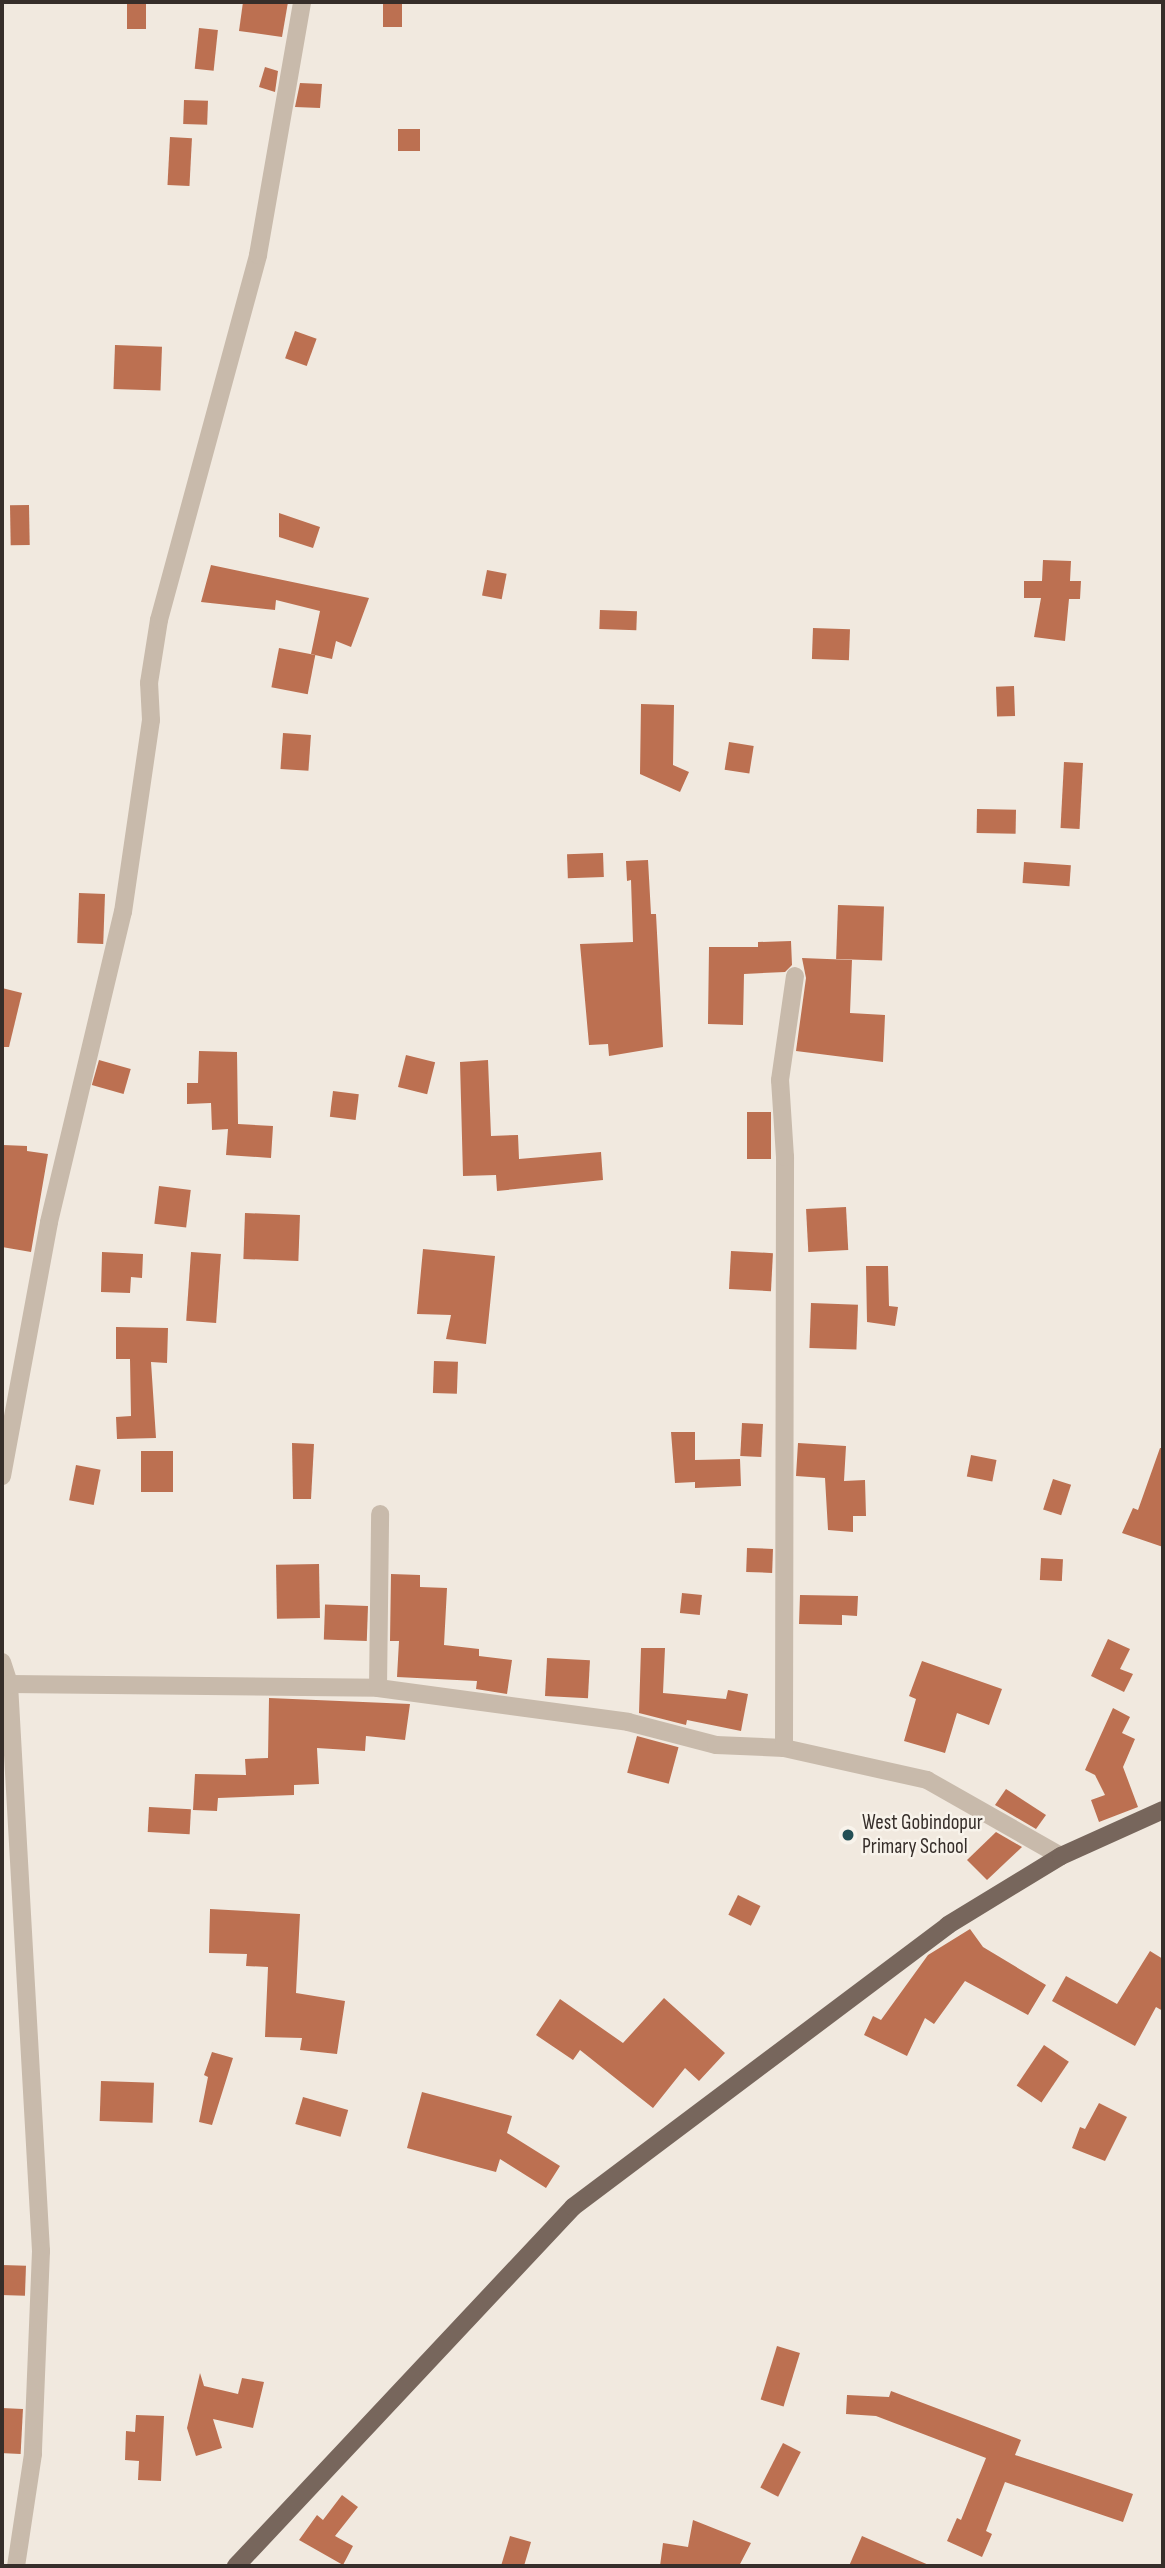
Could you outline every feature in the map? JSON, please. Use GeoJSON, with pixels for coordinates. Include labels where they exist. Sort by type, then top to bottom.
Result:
{"type":"FeatureCollection","features":[{"type":"Feature","properties":{"kind":"main road"},"geometry":{"type":"LineString","coordinates":[[236,2566],[573,2207],[948,1925],[1060,1856],[1163,1810]]}},
{"type":"Feature","properties":{"kind":"street"},"geometry":{"type":"LineString","coordinates":[[2,1476],[49,1222],[123,912],[151,720],[149,682],[159,620],[258,256],[302,2]]}},
{"type":"Feature","properties":{"kind":"street"},"geometry":{"type":"LineString","coordinates":[[784,1748],[786,1157],[780,1080],[795,976]]}},
{"type":"Feature","properties":{"kind":"street"},"geometry":{"type":"LineString","coordinates":[[378,1688],[380,1514]]}},
{"type":"Feature","properties":{"kind":"street"},"geometry":{"type":"LineString","coordinates":[[2,1662],[9,1684],[41,2251],[33,2454],[16,2566]]}},
{"type":"Feature","properties":{"kind":"street"},"geometry":{"type":"LineString","coordinates":[[9,1684],[378,1688],[628,1722],[716,1745],[784,1748],[927,1780],[1060,1856]]}},
{"type":"Feature","properties":{"kind":"building"},"geometry":{"type":"Polygon","coordinates":[[[127,2],[146,2],[146,29],[127,29],[127,2]]]}},
{"type":"Feature","properties":{"kind":"building"},"geometry":{"type":"Polygon","coordinates":[[[243,2],[288,2],[282,37],[239,31],[243,2]]]}},
{"type":"Feature","properties":{"kind":"building"},"geometry":{"type":"Polygon","coordinates":[[[383,2],[402,2],[402,27],[383,27],[383,2]]]}},
{"type":"Feature","properties":{"kind":"building"},"geometry":{"type":"Polygon","coordinates":[[[199,28],[218,30],[214,71],[195,69],[199,28]]]}},
{"type":"Feature","properties":{"kind":"building"},"geometry":{"type":"Polygon","coordinates":[[[265,67],[278,71],[275,92],[259,87],[265,67]]]}},
{"type":"Feature","properties":{"kind":"building"},"geometry":{"type":"Polygon","coordinates":[[[300,83],[322,84],[320,108],[295,107],[300,83]]]}},
{"type":"Feature","properties":{"kind":"building"},"geometry":{"type":"Polygon","coordinates":[[[184,100],[208,101],[207,125],[183,124],[184,100]]]}},
{"type":"Feature","properties":{"kind":"building"},"geometry":{"type":"Polygon","coordinates":[[[398,129],[420,129],[420,151],[398,151],[398,129]]]}},
{"type":"Feature","properties":{"kind":"building"},"geometry":{"type":"Polygon","coordinates":[[[170,137],[192,138],[189,186],[167,185],[170,137]]]}},
{"type":"Feature","properties":{"kind":"building"},"geometry":{"type":"Polygon","coordinates":[[[295,331],[317,339],[307,366],[285,358],[295,331]]]}},
{"type":"Feature","properties":{"kind":"building"},"geometry":{"type":"Polygon","coordinates":[[[115,345],[162,347],[160,391],[113,389],[115,345]]]}},
{"type":"Feature","properties":{"kind":"building"},"geometry":{"type":"Polygon","coordinates":[[[10,505],[29,505],[30,545],[11,545],[10,505]]]}},
{"type":"Feature","properties":{"kind":"building"},"geometry":{"type":"Polygon","coordinates":[[[279,513],[320,527],[313,548],[279,537],[279,513]]]}},
{"type":"Feature","properties":{"kind":"building"},"geometry":{"type":"Polygon","coordinates":[[[1043,560],[1071,561],[1070,581],[1081,581],[1080,599],[1069,599],[1065,641],[1034,637],[1041,598],[1024,598],[1024,581],[1042,581],[1043,560]]]}},
{"type":"Feature","properties":{"kind":"building"},"geometry":{"type":"Polygon","coordinates":[[[211,565],[369,598],[351,647],[336,641],[332,659],[311,654],[320,611],[276,600],[275,610],[201,602],[211,565]]]}},
{"type":"Feature","properties":{"kind":"building"},"geometry":{"type":"Polygon","coordinates":[[[487,570],[507,574],[502,599],[482,596],[487,570]]]}},
{"type":"Feature","properties":{"kind":"building"},"geometry":{"type":"Polygon","coordinates":[[[600,610],[637,611],[636,630],[599,629],[600,610]]]}},
{"type":"Feature","properties":{"kind":"building"},"geometry":{"type":"Polygon","coordinates":[[[813,628],[850,629],[849,660],[812,659],[813,628]]]}},
{"type":"Feature","properties":{"kind":"building"},"geometry":{"type":"Polygon","coordinates":[[[279,648],[315,655],[308,694],[271,687],[279,648]]]}},
{"type":"Feature","properties":{"kind":"building"},"geometry":{"type":"Polygon","coordinates":[[[1014,686],[1015,716],[997,717],[996,687],[1014,686]]]}},
{"type":"Feature","properties":{"kind":"building"},"geometry":{"type":"Polygon","coordinates":[[[641,704],[674,705],[673,765],[689,772],[680,792],[640,774],[641,704]]]}},
{"type":"Feature","properties":{"kind":"building"},"geometry":{"type":"Polygon","coordinates":[[[283,733],[311,735],[308,771],[280,769],[283,733]]]}},
{"type":"Feature","properties":{"kind":"building"},"geometry":{"type":"Polygon","coordinates":[[[729,742],[754,746],[749,774],[725,770],[729,742]]]}},
{"type":"Feature","properties":{"kind":"building"},"geometry":{"type":"Polygon","coordinates":[[[1064,762],[1083,763],[1080,829],[1061,828],[1064,762]]]}},
{"type":"Feature","properties":{"kind":"building"},"geometry":{"type":"Polygon","coordinates":[[[977,809],[1016,810],[1016,834],[977,833],[977,809]]]}},
{"type":"Feature","properties":{"kind":"building"},"geometry":{"type":"Polygon","coordinates":[[[603,853],[604,877],[568,878],[567,854],[603,853]]]}},
{"type":"Feature","properties":{"kind":"building"},"geometry":{"type":"Polygon","coordinates":[[[648,860],[651,914],[656,914],[663,1047],[609,1056],[608,1044],[589,1045],[580,944],[633,942],[631,880],[627,881],[626,861],[648,860]]]}},
{"type":"Feature","properties":{"kind":"building"},"geometry":{"type":"Polygon","coordinates":[[[1024,862],[1071,865],[1069,886],[1023,883],[1024,862]]]}},
{"type":"Feature","properties":{"kind":"building"},"geometry":{"type":"Polygon","coordinates":[[[79,893],[105,894],[103,944],[77,943],[79,893]]]}},
{"type":"Feature","properties":{"kind":"building"},"geometry":{"type":"Polygon","coordinates":[[[838,905],[884,907],[882,961],[836,959],[838,905]]]}},
{"type":"Feature","properties":{"kind":"building"},"geometry":{"type":"Polygon","coordinates":[[[791,941],[792,965],[785,972],[744,974],[743,1025],[708,1024],[709,947],[758,947],[758,942],[791,941]]]}},
{"type":"Feature","properties":{"kind":"building"},"geometry":{"type":"Polygon","coordinates":[[[802,958],[852,960],[850,1013],[885,1015],[883,1062],[796,1051],[806,978],[802,958]]]}},
{"type":"Feature","properties":{"kind":"building"},"geometry":{"type":"Polygon","coordinates":[[[2,988],[22,993],[9,1047],[2,1047],[2,988]]]}},
{"type":"Feature","properties":{"kind":"building"},"geometry":{"type":"Polygon","coordinates":[[[199,1051],[237,1052],[238,1124],[273,1126],[271,1158],[226,1155],[228,1129],[212,1130],[211,1103],[187,1104],[187,1083],[198,1083],[199,1051]]]}},
{"type":"Feature","properties":{"kind":"building"},"geometry":{"type":"Polygon","coordinates":[[[406,1055],[435,1062],[427,1094],[398,1087],[406,1055]]]}},
{"type":"Feature","properties":{"kind":"building"},"geometry":{"type":"Polygon","coordinates":[[[99,1060],[131,1069],[124,1094],[92,1085],[99,1060]]]}},
{"type":"Feature","properties":{"kind":"building"},"geometry":{"type":"Polygon","coordinates":[[[488,1060],[491,1136],[518,1135],[519,1159],[601,1152],[603,1180],[497,1191],[496,1175],[463,1176],[460,1062],[488,1060]]]}},
{"type":"Feature","properties":{"kind":"building"},"geometry":{"type":"Polygon","coordinates":[[[333,1091],[359,1094],[356,1120],[330,1117],[333,1091]]]}},
{"type":"Feature","properties":{"kind":"building"},"geometry":{"type":"Polygon","coordinates":[[[747,1112],[771,1112],[771,1159],[747,1159],[747,1112]]]}},
{"type":"Feature","properties":{"kind":"building"},"geometry":{"type":"Polygon","coordinates":[[[3,1145],[27,1146],[27,1151],[48,1154],[31,1252],[2,1247],[3,1145]]]}},
{"type":"Feature","properties":{"kind":"building"},"geometry":{"type":"Polygon","coordinates":[[[159,1186],[191,1190],[186,1228],[154,1224],[159,1186]]]}},
{"type":"Feature","properties":{"kind":"building"},"geometry":{"type":"Polygon","coordinates":[[[846,1207],[848,1250],[808,1252],[806,1209],[846,1207]]]}},
{"type":"Feature","properties":{"kind":"building"},"geometry":{"type":"Polygon","coordinates":[[[245,1213],[300,1215],[298,1261],[243,1259],[245,1213]]]}},
{"type":"Feature","properties":{"kind":"building"},"geometry":{"type":"Polygon","coordinates":[[[423,1249],[495,1256],[486,1344],[446,1339],[451,1315],[417,1314],[423,1249]]]}},
{"type":"Feature","properties":{"kind":"building"},"geometry":{"type":"Polygon","coordinates":[[[731,1251],[773,1253],[771,1291],[729,1289],[731,1251]]]}},
{"type":"Feature","properties":{"kind":"building"},"geometry":{"type":"Polygon","coordinates":[[[102,1252],[143,1254],[142,1278],[131,1277],[130,1293],[101,1292],[102,1252]]]}},
{"type":"Feature","properties":{"kind":"building"},"geometry":{"type":"Polygon","coordinates":[[[191,1252],[221,1254],[216,1323],[186,1321],[191,1252]]]}},
{"type":"Feature","properties":{"kind":"building"},"geometry":{"type":"Polygon","coordinates":[[[866,1266],[888,1266],[889,1306],[898,1307],[895,1326],[867,1322],[866,1266]]]}},
{"type":"Feature","properties":{"kind":"building"},"geometry":{"type":"Polygon","coordinates":[[[811,1303],[858,1305],[856,1350],[809,1348],[811,1303]]]}},
{"type":"Feature","properties":{"kind":"building"},"geometry":{"type":"Polygon","coordinates":[[[116,1327],[168,1328],[167,1363],[151,1362],[156,1438],[117,1439],[116,1417],[131,1416],[130,1359],[116,1359],[116,1327]]]}},
{"type":"Feature","properties":{"kind":"building"},"geometry":{"type":"Polygon","coordinates":[[[434,1361],[458,1362],[457,1394],[433,1393],[434,1361]]]}},
{"type":"Feature","properties":{"kind":"building"},"geometry":{"type":"Polygon","coordinates":[[[742,1423],[763,1424],[761,1457],[740,1456],[742,1423]]]}},
{"type":"Feature","properties":{"kind":"building"},"geometry":{"type":"Polygon","coordinates":[[[671,1432],[695,1432],[695,1460],[740,1459],[741,1486],[695,1488],[695,1482],[675,1483],[671,1432]]]}},
{"type":"Feature","properties":{"kind":"building"},"geometry":{"type":"Polygon","coordinates":[[[292,1443],[314,1444],[311,1499],[293,1499],[292,1443]]]}},
{"type":"Feature","properties":{"kind":"building"},"geometry":{"type":"Polygon","coordinates":[[[798,1443],[846,1446],[844,1481],[865,1480],[866,1516],[853,1516],[853,1532],[828,1530],[825,1478],[796,1476],[798,1443]]]}},
{"type":"Feature","properties":{"kind":"building"},"geometry":{"type":"Polygon","coordinates":[[[1160,1448],[1163,1448],[1163,1547],[1122,1533],[1133,1508],[1138,1510],[1160,1448]]]}},
{"type":"Feature","properties":{"kind":"building"},"geometry":{"type":"Polygon","coordinates":[[[141,1451],[173,1451],[173,1492],[141,1492],[141,1451]]]}},
{"type":"Feature","properties":{"kind":"building"},"geometry":{"type":"Polygon","coordinates":[[[971,1455],[997,1460],[992,1482],[967,1477],[971,1455]]]}},
{"type":"Feature","properties":{"kind":"building"},"geometry":{"type":"Polygon","coordinates":[[[76,1465],[101,1470],[94,1505],[69,1500],[76,1465]]]}},
{"type":"Feature","properties":{"kind":"building"},"geometry":{"type":"Polygon","coordinates":[[[1053,1479],[1071,1485],[1061,1515],[1043,1509],[1053,1479]]]}},
{"type":"Feature","properties":{"kind":"building"},"geometry":{"type":"Polygon","coordinates":[[[747,1548],[773,1549],[772,1573],[746,1572],[747,1548]]]}},
{"type":"Feature","properties":{"kind":"building"},"geometry":{"type":"Polygon","coordinates":[[[1041,1558],[1063,1559],[1062,1581],[1040,1580],[1041,1558]]]}},
{"type":"Feature","properties":{"kind":"building"},"geometry":{"type":"Polygon","coordinates":[[[319,1564],[320,1618],[277,1619],[276,1565],[319,1564]]]}},
{"type":"Feature","properties":{"kind":"building"},"geometry":{"type":"Polygon","coordinates":[[[391,1574],[420,1575],[420,1587],[447,1588],[444,1645],[479,1649],[479,1656],[512,1660],[507,1694],[476,1689],[477,1681],[397,1677],[399,1641],[390,1641],[391,1574]]]}},
{"type":"Feature","properties":{"kind":"building"},"geometry":{"type":"Polygon","coordinates":[[[682,1593],[702,1595],[700,1615],[680,1613],[682,1593]]]}},
{"type":"Feature","properties":{"kind":"building"},"geometry":{"type":"Polygon","coordinates":[[[800,1595],[858,1596],[857,1616],[842,1615],[842,1625],[799,1624],[800,1595]]]}},
{"type":"Feature","properties":{"kind":"building"},"geometry":{"type":"Polygon","coordinates":[[[325,1604],[368,1606],[367,1641],[324,1639],[325,1604]]]}},
{"type":"Feature","properties":{"kind":"building"},"geometry":{"type":"Polygon","coordinates":[[[1108,1639],[1130,1649],[1120,1669],[1133,1674],[1124,1692],[1091,1676],[1108,1639]]]}},
{"type":"Feature","properties":{"kind":"building"},"geometry":{"type":"Polygon","coordinates":[[[641,1648],[665,1648],[663,1693],[726,1699],[728,1690],[748,1694],[741,1731],[687,1720],[686,1725],[639,1713],[641,1648]]]}},
{"type":"Feature","properties":{"kind":"building"},"geometry":{"type":"Polygon","coordinates":[[[547,1658],[590,1660],[588,1698],[545,1696],[547,1658]]]}},
{"type":"Feature","properties":{"kind":"building"},"geometry":{"type":"Polygon","coordinates":[[[922,1661],[1002,1689],[989,1725],[957,1713],[945,1753],[904,1741],[916,1699],[909,1696],[922,1661]]]}},
{"type":"Feature","properties":{"kind":"building"},"geometry":{"type":"Polygon","coordinates":[[[269,1698],[410,1704],[405,1740],[366,1736],[365,1751],[317,1748],[319,1784],[294,1785],[294,1795],[218,1798],[217,1811],[193,1810],[195,1774],[246,1775],[245,1759],[268,1758],[269,1698]]]}},
{"type":"Feature","properties":{"kind":"building"},"geometry":{"type":"Polygon","coordinates":[[[1113,1708],[1130,1717],[1122,1733],[1135,1739],[1123,1767],[1138,1807],[1099,1822],[1091,1800],[1105,1795],[1095,1775],[1085,1770],[1113,1708]]]}},
{"type":"Feature","properties":{"kind":"building"},"geometry":{"type":"Polygon","coordinates":[[[637,1736],[679,1747],[669,1784],[627,1773],[637,1736]]]}},
{"type":"Feature","properties":{"kind":"building"},"geometry":{"type":"Polygon","coordinates":[[[1006,1789],[1046,1815],[1036,1829],[995,1805],[1006,1789]]]}},
{"type":"Feature","properties":{"kind":"building"},"geometry":{"type":"Polygon","coordinates":[[[149,1807],[191,1809],[190,1834],[148,1832],[149,1807]]]}},
{"type":"Feature","properties":{"kind":"building"},"geometry":{"type":"Polygon","coordinates":[[[996,1832],[1022,1847],[987,1880],[967,1860],[996,1832]]]}},
{"type":"Feature","properties":{"kind":"building"},"geometry":{"type":"Polygon","coordinates":[[[738,1895],[760,1906],[751,1926],[728,1915],[738,1895]]]}},
{"type":"Feature","properties":{"kind":"building"},"geometry":{"type":"Polygon","coordinates":[[[210,1909],[300,1914],[296,1993],[345,2001],[337,2054],[300,2050],[302,2038],[265,2037],[268,1967],[246,1966],[247,1954],[209,1953],[210,1909]]]}},
{"type":"Feature","properties":{"kind":"building"},"geometry":{"type":"Polygon","coordinates":[[[970,1929],[983,1947],[1046,1985],[1028,2015],[965,1981],[934,2024],[925,2018],[907,2056],[864,2035],[873,2016],[881,2020],[928,1955],[970,1929]]]}},
{"type":"Feature","properties":{"kind":"building"},"geometry":{"type":"Polygon","coordinates":[[[1150,1951],[1163,1959],[1163,2011],[1156,2007],[1135,2046],[1052,2001],[1066,1976],[1117,2004],[1150,1951]]]}},
{"type":"Feature","properties":{"kind":"building"},"geometry":{"type":"Polygon","coordinates":[[[664,1998],[725,2053],[699,2081],[685,2068],[653,2108],[580,2050],[573,2060],[536,2035],[560,1999],[623,2043],[664,1998]]]}},
{"type":"Feature","properties":{"kind":"building"},"geometry":{"type":"Polygon","coordinates":[[[1044,2045],[1069,2062],[1041,2102],[1017,2086],[1044,2045]]]}},
{"type":"Feature","properties":{"kind":"building"},"geometry":{"type":"Polygon","coordinates":[[[212,2052],[233,2058],[212,2125],[199,2122],[208,2077],[204,2075],[212,2052]]]}},
{"type":"Feature","properties":{"kind":"building"},"geometry":{"type":"Polygon","coordinates":[[[101,2081],[154,2083],[153,2123],[100,2121],[101,2081]]]}},
{"type":"Feature","properties":{"kind":"building"},"geometry":{"type":"Polygon","coordinates":[[[422,2092],[512,2116],[507,2133],[560,2166],[546,2188],[500,2159],[496,2172],[407,2148],[422,2092]]]}},
{"type":"Feature","properties":{"kind":"building"},"geometry":{"type":"Polygon","coordinates":[[[303,2097],[348,2110],[340,2137],[295,2124],[303,2097]]]}},
{"type":"Feature","properties":{"kind":"building"},"geometry":{"type":"Polygon","coordinates":[[[1099,2103],[1127,2117],[1105,2161],[1072,2148],[1080,2127],[1085,2129],[1099,2103]]]}},
{"type":"Feature","properties":{"kind":"building"},"geometry":{"type":"Polygon","coordinates":[[[2,2265],[26,2266],[25,2296],[2,2295],[2,2265]]]}},
{"type":"Feature","properties":{"kind":"building"},"geometry":{"type":"Polygon","coordinates":[[[777,2346],[800,2353],[784,2407],[761,2400],[777,2346]]]}},
{"type":"Feature","properties":{"kind":"building"},"geometry":{"type":"Polygon","coordinates":[[[200,2373],[204,2386],[238,2394],[242,2378],[264,2382],[253,2428],[213,2419],[222,2448],[196,2456],[187,2428],[200,2373]]]}},
{"type":"Feature","properties":{"kind":"building"},"geometry":{"type":"Polygon","coordinates":[[[891,2391],[1021,2440],[1015,2455],[1133,2494],[1123,2522],[1005,2482],[986,2531],[992,2534],[982,2557],[947,2541],[957,2518],[961,2520],[986,2458],[876,2416],[846,2414],[847,2395],[889,2397],[891,2391]]]}},
{"type":"Feature","properties":{"kind":"building"},"geometry":{"type":"Polygon","coordinates":[[[2,2408],[23,2409],[21,2454],[2,2453],[2,2408]]]}},
{"type":"Feature","properties":{"kind":"building"},"geometry":{"type":"Polygon","coordinates":[[[136,2415],[164,2416],[161,2481],[138,2480],[139,2461],[125,2460],[126,2431],[135,2432],[136,2415]]]}},
{"type":"Feature","properties":{"kind":"building"},"geometry":{"type":"Polygon","coordinates":[[[783,2443],[801,2452],[778,2497],[760,2488],[783,2443]]]}},
{"type":"Feature","properties":{"kind":"building"},"geometry":{"type":"Polygon","coordinates":[[[342,2495],[358,2507],[335,2536],[353,2546],[343,2565],[299,2540],[317,2515],[323,2520],[342,2495]]]}},
{"type":"Feature","properties":{"kind":"building"},"geometry":{"type":"Polygon","coordinates":[[[693,2520],[751,2543],[739,2566],[660,2566],[663,2543],[688,2547],[693,2520]]]}},
{"type":"Feature","properties":{"kind":"building"},"geometry":{"type":"Polygon","coordinates":[[[510,2536],[531,2542],[524,2566],[501,2566],[510,2536]]]}},
{"type":"Feature","properties":{"kind":"building"},"geometry":{"type":"Polygon","coordinates":[[[862,2536],[931,2566],[849,2566],[862,2536]]]}},
{"type":"Feature","properties":{"kind":"place","name":"West Gobindopur Primary School"},"geometry":{"type":"Point","coordinates":[848,1835]}}]}
